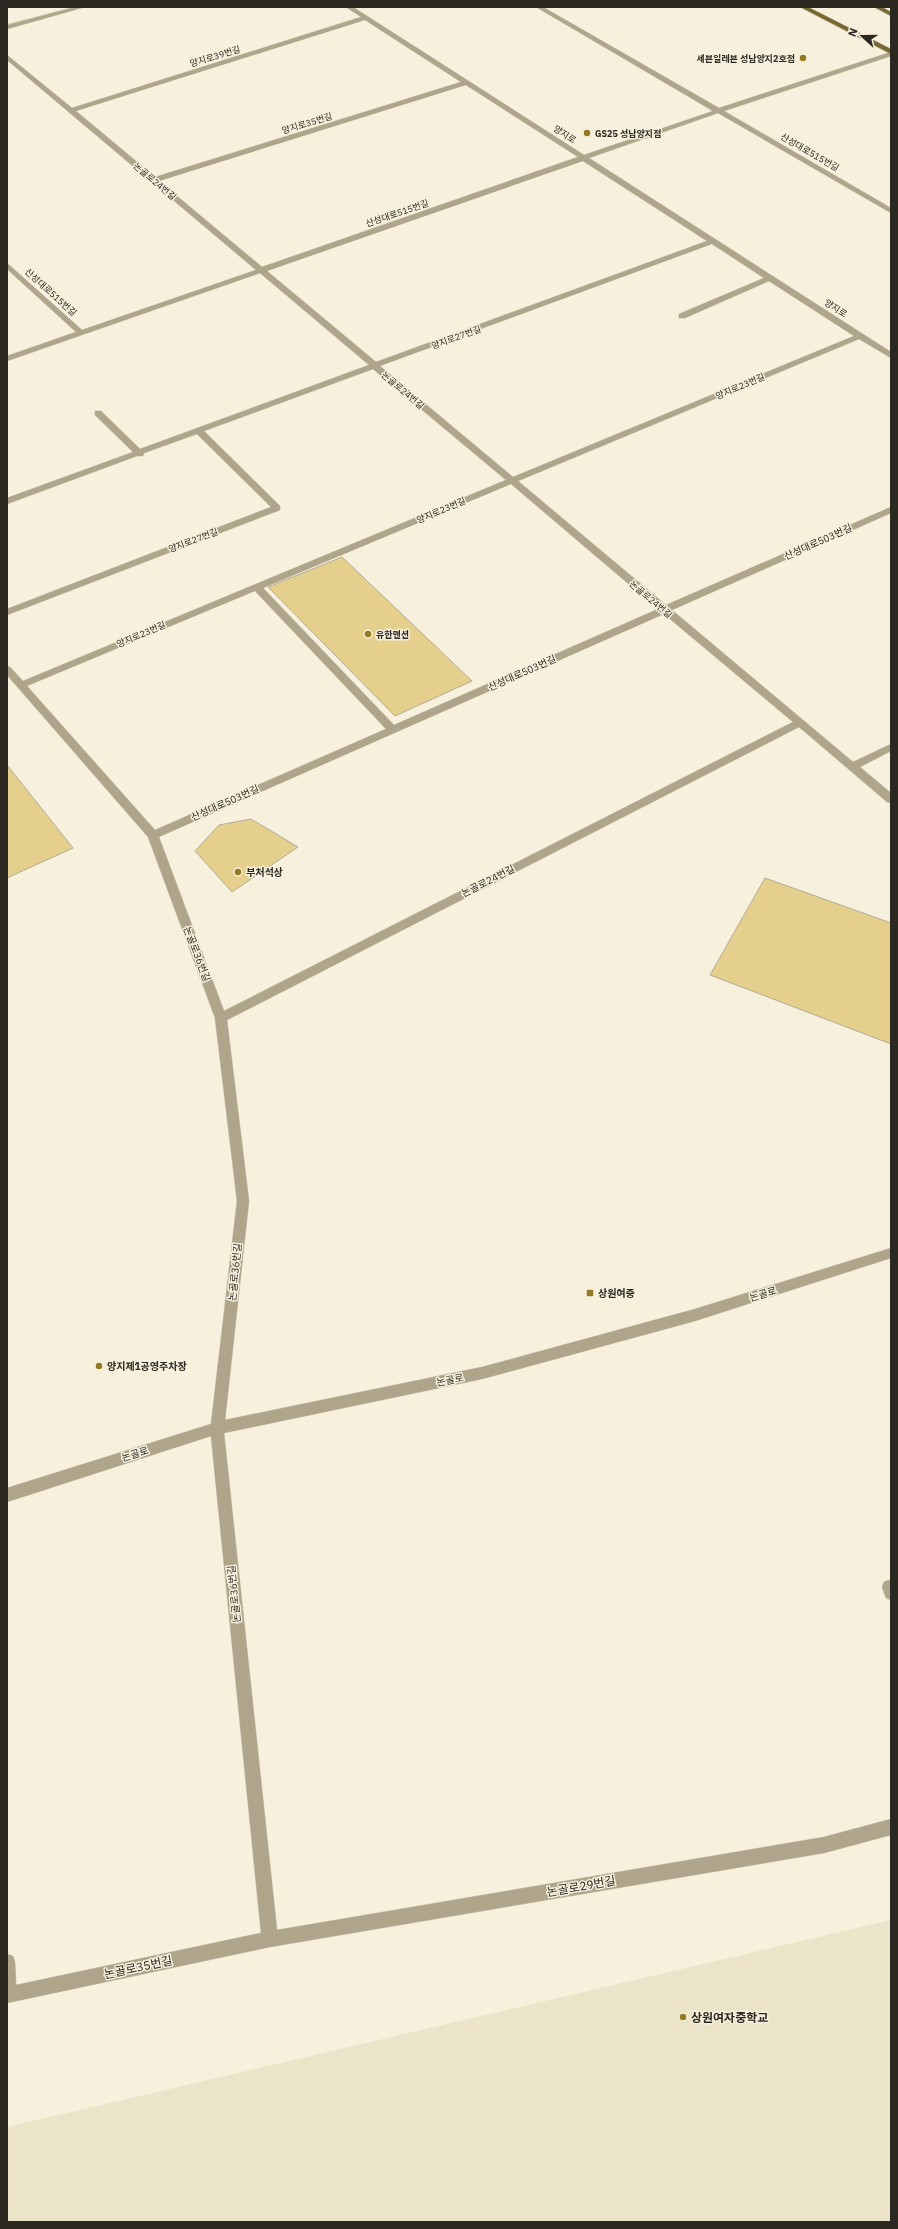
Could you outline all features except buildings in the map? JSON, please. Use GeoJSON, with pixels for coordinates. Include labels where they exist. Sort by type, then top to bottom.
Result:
{"type":"FeatureCollection","features":[{"type":"Feature","properties":{"kind":"main road"},"geometry":{"type":"LineString","coordinates":[[803,7],[891,53]]}},
{"type":"Feature","properties":{"kind":"main road"},"geometry":{"type":"LineString","coordinates":[[877,7],[891,14]]}},
{"type":"Feature","properties":{"kind":"street"},"geometry":{"type":"LineString","coordinates":[[7,26],[82,7]]}},
{"type":"Feature","properties":{"kind":"street","name":"양지로"},"geometry":{"type":"LineString","coordinates":[[349,7],[891,356]]}},
{"type":"Feature","properties":{"kind":"street","name":"산성대로515번길"},"geometry":{"type":"LineString","coordinates":[[539,7],[891,211]]}},
{"type":"Feature","properties":{"kind":"street","name":"양지로39번길"},"geometry":{"type":"LineString","coordinates":[[70,110],[365,18]]}},
{"type":"Feature","properties":{"kind":"street","name":"산성대로515번길"},"geometry":{"type":"LineString","coordinates":[[7,359],[718,111],[891,53]]}},
{"type":"Feature","properties":{"kind":"street","name":"논골로24번길"},"geometry":{"type":"LineString","coordinates":[[7,57],[798,723],[854,766],[891,799]]}},
{"type":"Feature","properties":{"kind":"street","name":"양지로35번길"},"geometry":{"type":"LineString","coordinates":[[153,180],[466,83]]}},
{"type":"Feature","properties":{"kind":"street","name":"양지로27번길"},"geometry":{"type":"LineString","coordinates":[[7,501],[140,454],[713,241]]}},
{"type":"Feature","properties":{"kind":"street","name":"산성대로515번길"},"geometry":{"type":"LineString","coordinates":[[7,265],[81,333]]}},
{"type":"Feature","properties":{"kind":"street"},"geometry":{"type":"LineString","coordinates":[[682,316],[770,278]]}},
{"type":"Feature","properties":{"kind":"street","name":"양지로23번길"},"geometry":{"type":"LineString","coordinates":[[21,685],[860,336]]}},
{"type":"Feature","properties":{"kind":"street"},"geometry":{"type":"LineString","coordinates":[[98,413],[140,454]]}},
{"type":"Feature","properties":{"kind":"street","name":"양지로27번길"},"geometry":{"type":"LineString","coordinates":[[7,612],[277,508],[199,431]]}},
{"type":"Feature","properties":{"kind":"street","name":"산성대로503번길"},"geometry":{"type":"LineString","coordinates":[[152,835],[891,510]]}},
{"type":"Feature","properties":{"kind":"street"},"geometry":{"type":"LineString","coordinates":[[256,586],[392,729]]}},
{"type":"Feature","properties":{"kind":"street","name":"논골로36번길"},"geometry":{"type":"LineString","coordinates":[[7,669],[152,835],[221,1018],[243,1201],[217,1428],[270,1939]]}},
{"type":"Feature","properties":{"kind":"street","name":"논골로24번길"},"geometry":{"type":"LineString","coordinates":[[221,1018],[798,723]]}},
{"type":"Feature","properties":{"kind":"street"},"geometry":{"type":"LineString","coordinates":[[854,766],[891,747]]}},
{"type":"Feature","properties":{"kind":"street","name":"논골로"},"geometry":{"type":"LineString","coordinates":[[7,1495],[217,1428],[482,1373],[695,1315],[891,1253]]}},
{"type":"Feature","properties":{"kind":"street","name":"논골로29번길"},"geometry":{"type":"LineString","coordinates":[[270,1939],[824,1845],[891,1828]]}},
{"type":"Feature","properties":{"kind":"street","name":"논골로35번길"},"geometry":{"type":"LineString","coordinates":[[8,1995],[270,1939]]}},
{"type":"Feature","properties":{"kind":"street"},"geometry":{"type":"LineString","coordinates":[[7,1962],[8,1995]]}},
{"type":"Feature","properties":{"kind":"shaded area","name":"상원여자중학교"},"geometry":{"type":"Polygon","coordinates":[[[891,1920],[891,2222],[7,2222],[7,2127],[891,1920]]]}},
{"type":"Feature","properties":{"kind":"place","name":"세븐일레븐 성남양지2호점"},"geometry":{"type":"Point","coordinates":[803,58]}},
{"type":"Feature","properties":{"kind":"place","name":"GS25 성남양지점"},"geometry":{"type":"Point","coordinates":[587,133]}},
{"type":"Feature","properties":{"kind":"place","name":"유한맨션"},"geometry":{"type":"Point","coordinates":[368,634]}},
{"type":"Feature","properties":{"kind":"place","name":"부처석상"},"geometry":{"type":"Point","coordinates":[238,872]}},
{"type":"Feature","properties":{"kind":"place","name":"상원여중"},"geometry":{"type":"Point","coordinates":[590,1293]}},
{"type":"Feature","properties":{"kind":"place","name":"양지제1공영주차장"},"geometry":{"type":"Point","coordinates":[99,1366]}},
{"type":"Feature","properties":{"kind":"place","name":"상원여자중학교"},"geometry":{"type":"Point","coordinates":[683,2017]}}]}
